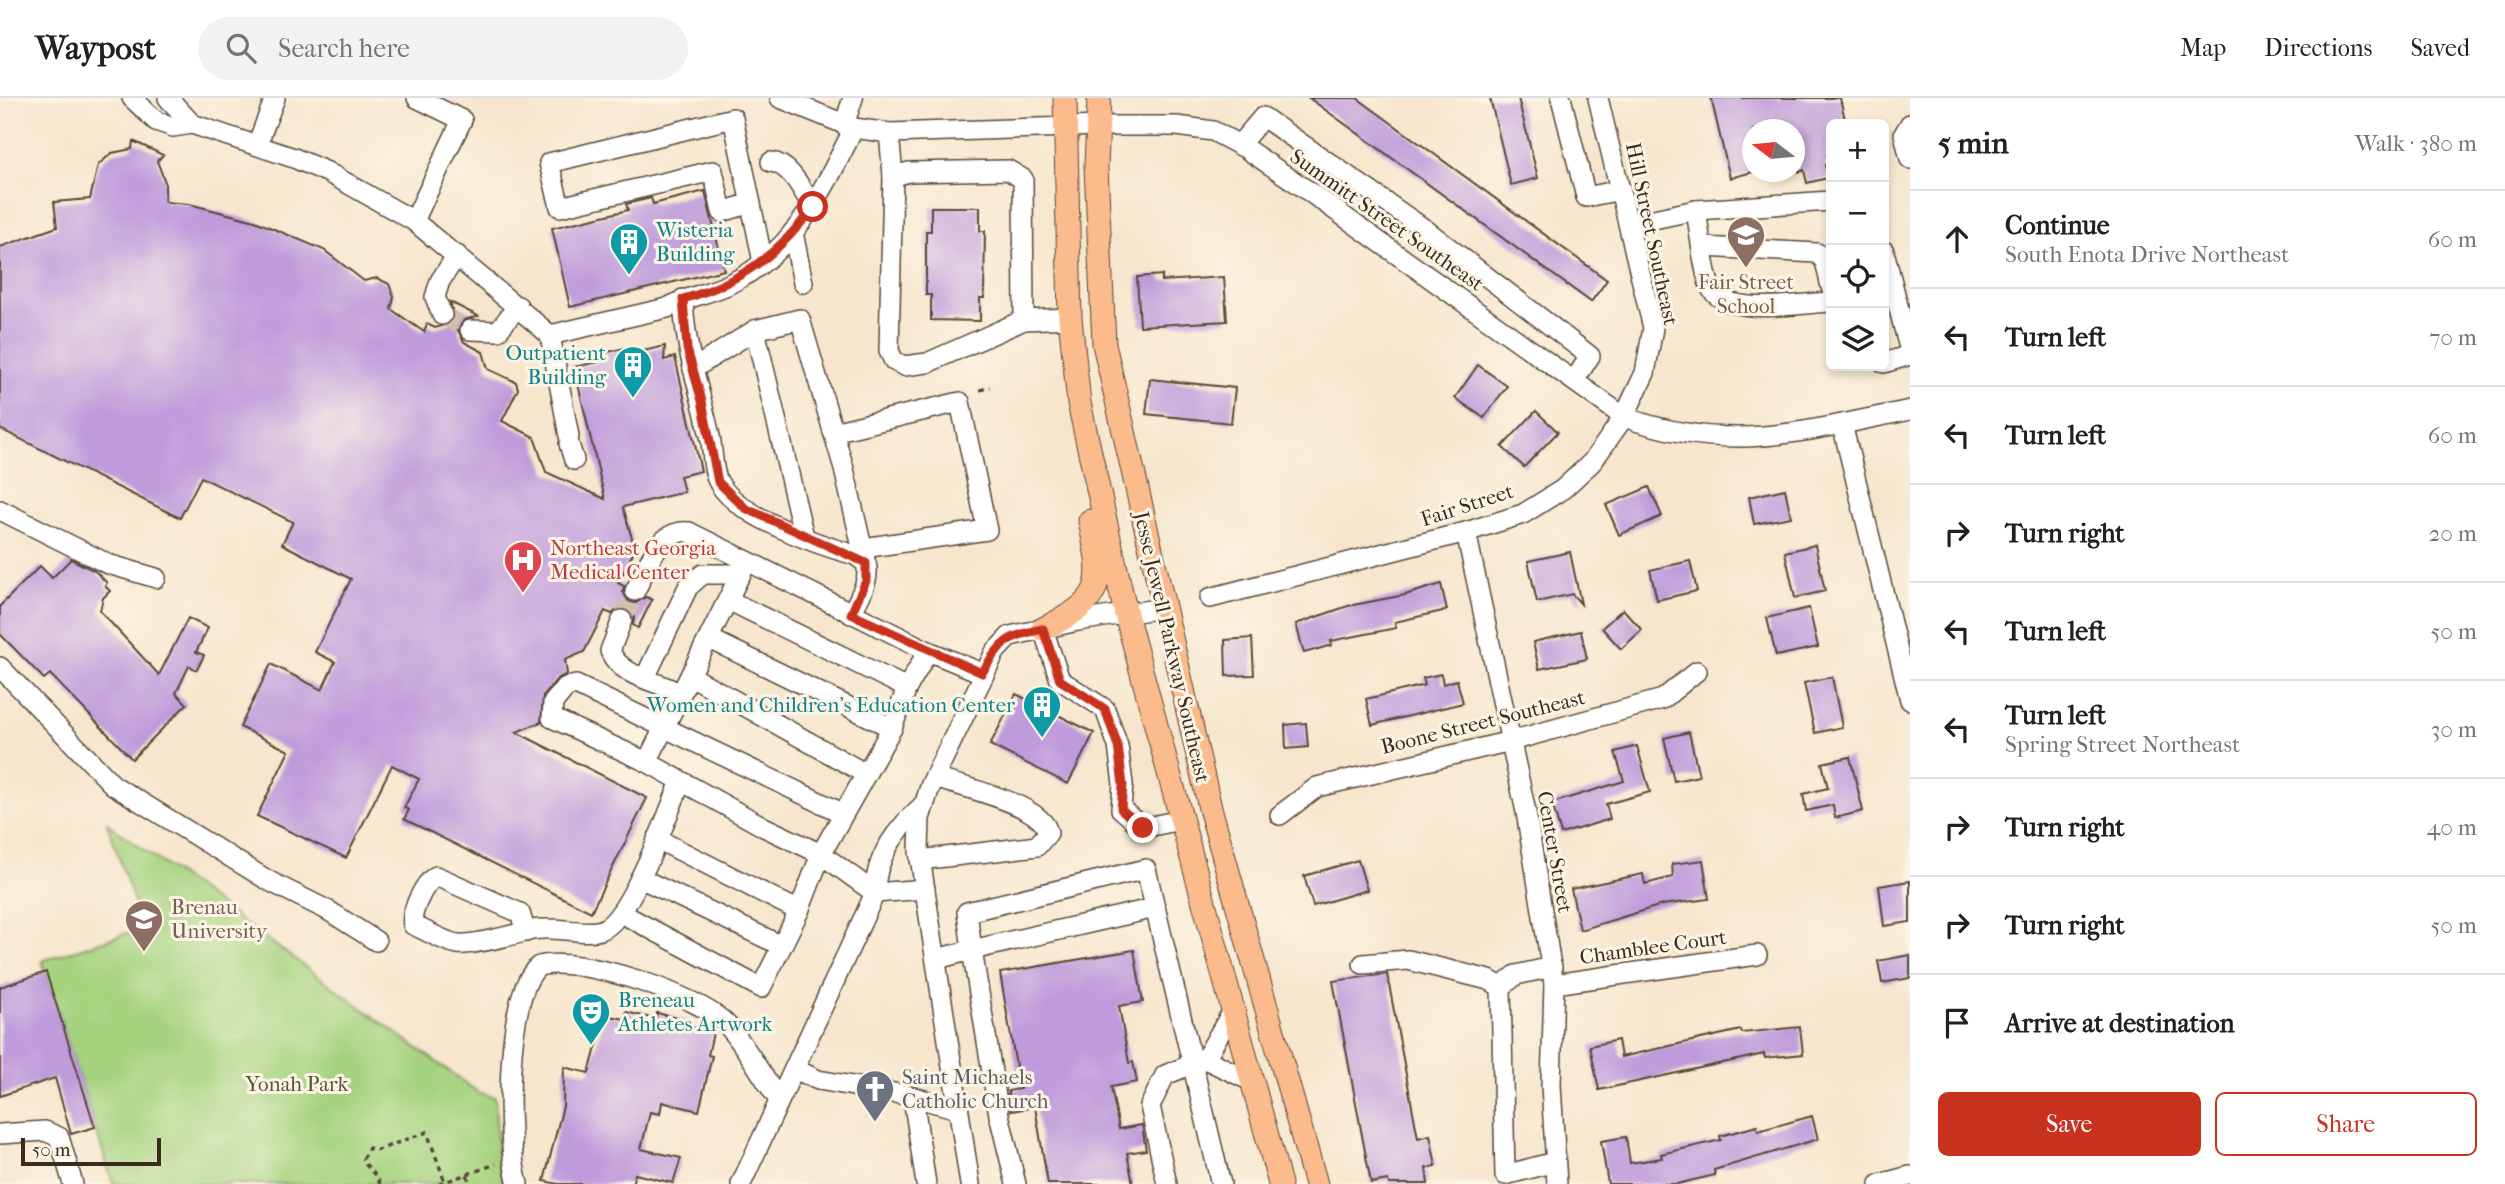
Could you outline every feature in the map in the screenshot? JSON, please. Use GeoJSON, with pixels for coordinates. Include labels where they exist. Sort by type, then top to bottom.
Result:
{"type":"FeatureCollection","features":[{"type":"Feature","properties":{"kind":"main road","name":"Jesse Jewell Parkway Southeast"},"geometry":{"type":"LineString","coordinates":[[1065,98],[1070,318],[1079,403],[1126,614],[1280,1184]]}},
{"type":"Feature","properties":{"kind":"main road","name":"Jesse Jewell Parkway Southeast"},"geometry":{"type":"LineString","coordinates":[[1099,98],[1100,126],[1096,166],[1104,344],[1213,821],[1316,1184]]}},
{"type":"Feature","properties":{"kind":"main road"},"geometry":{"type":"LineString","coordinates":[[1043,629],[1076,613],[1088,603],[1097,587],[1098,564],[1080,470],[1079,403]]}},
{"type":"Feature","properties":{"kind":"street"},"geometry":{"type":"LineString","coordinates":[[132,98],[156,121],[173,127],[192,124],[257,145],[327,172],[414,220],[550,335],[570,447]]}},
{"type":"Feature","properties":{"kind":"street"},"geometry":{"type":"LineString","coordinates":[[168,98],[192,124]]}},
{"type":"Feature","properties":{"kind":"street"},"geometry":{"type":"LineString","coordinates":[[182,98],[192,124]]}},
{"type":"Feature","properties":{"kind":"street"},"geometry":{"type":"LineString","coordinates":[[257,145],[275,98]]}},
{"type":"Feature","properties":{"kind":"street"},"geometry":{"type":"LineString","coordinates":[[414,220],[462,120],[417,98]]}},
{"type":"Feature","properties":{"kind":"street","name":"Summitt Street Southeast"},"geometry":{"type":"LineString","coordinates":[[780,98],[849,126],[889,133],[1100,126],[1177,126],[1213,131],[1239,145],[1625,417]]}},
{"type":"Feature","properties":{"kind":"street"},"geometry":{"type":"LineString","coordinates":[[550,335],[667,308],[683,299],[728,285],[763,262],[813,207],[849,126],[853,98]]}},
{"type":"Feature","properties":{"kind":"street"},"geometry":{"type":"LineString","coordinates":[[1561,98],[1586,197],[1621,190]]}},
{"type":"Feature","properties":{"kind":"street","name":"Hill Street Southeast"},"geometry":{"type":"LineString","coordinates":[[1598,98],[1653,328],[1645,373],[1625,417]]}},
{"type":"Feature","properties":{"kind":"street"},"geometry":{"type":"LineString","coordinates":[[1239,145],[1263,117],[1426,230],[1590,356],[1574,381]]}},
{"type":"Feature","properties":{"kind":"street"},"geometry":{"type":"LineString","coordinates":[[751,203],[722,212],[713,171],[560,207],[549,163],[733,118],[751,203],[763,262]]}},
{"type":"Feature","properties":{"kind":"street"},"geometry":{"type":"LineString","coordinates":[[1907,129],[1910,159]]}},
{"type":"Feature","properties":{"kind":"street"},"geometry":{"type":"LineString","coordinates":[[889,133],[893,176],[889,351],[894,360],[904,366],[926,363],[1024,320],[1070,318]]}},
{"type":"Feature","properties":{"kind":"street"},"geometry":{"type":"LineString","coordinates":[[771,162],[779,163],[792,175],[813,207]]}},
{"type":"Feature","properties":{"kind":"street"},"geometry":{"type":"LineString","coordinates":[[893,176],[909,172],[1008,170],[1023,179],[1024,320]]}},
{"type":"Feature","properties":{"kind":"street"},"geometry":{"type":"LineString","coordinates":[[1630,224],[1696,210],[1826,201]]}},
{"type":"Feature","properties":{"kind":"street"},"geometry":{"type":"LineString","coordinates":[[1696,210],[1710,288],[1721,299],[1736,306],[1826,302]]}},
{"type":"Feature","properties":{"kind":"street"},"geometry":{"type":"LineString","coordinates":[[793,232],[803,283]]}},
{"type":"Feature","properties":{"kind":"street"},"geometry":{"type":"LineString","coordinates":[[1703,247],[1817,253],[1826,265]]}},
{"type":"Feature","properties":{"kind":"street"},"geometry":{"type":"LineString","coordinates":[[442,315],[435,298],[440,281],[457,255]]}},
{"type":"Feature","properties":{"kind":"street"},"geometry":{"type":"LineString","coordinates":[[1889,271],[1910,353],[1889,361]]}},
{"type":"Feature","properties":{"kind":"street"},"geometry":{"type":"LineString","coordinates":[[683,299],[687,349],[718,482],[745,508],[804,537],[855,555],[987,530],[960,402],[833,432]]}},
{"type":"Feature","properties":{"kind":"street"},"geometry":{"type":"LineString","coordinates":[[470,330],[486,333],[498,331],[518,306]]}},
{"type":"Feature","properties":{"kind":"street"},"geometry":{"type":"LineString","coordinates":[[693,369],[754,330],[800,319],[833,432],[864,555],[866,581],[851,614]]}},
{"type":"Feature","properties":{"kind":"street"},"geometry":{"type":"LineString","coordinates":[[754,330],[804,537]]}},
{"type":"Feature","properties":{"kind":"street"},"geometry":{"type":"LineString","coordinates":[[1625,417],[1671,432],[1715,439],[1802,433],[1910,410]]}},
{"type":"Feature","properties":{"kind":"street","name":"Fair Street"},"geometry":{"type":"LineString","coordinates":[[1210,598],[1466,532],[1523,514],[1563,489],[1592,462],[1625,417]]}},
{"type":"Feature","properties":{"kind":"street"},"geometry":{"type":"LineString","coordinates":[[1842,424],[1910,700]]}},
{"type":"Feature","properties":{"kind":"street"},"geometry":{"type":"LineString","coordinates":[[0,510],[108,564],[156,578]]}},
{"type":"Feature","properties":{"kind":"street"},"geometry":{"type":"LineString","coordinates":[[635,591],[662,540],[671,533],[689,531],[744,568],[982,673]]}},
{"type":"Feature","properties":{"kind":"street","name":"Center Street"},"geometry":{"type":"LineString","coordinates":[[1466,532],[1527,812],[1553,975],[1551,1085],[1558,1184]]}},
{"type":"Feature","properties":{"kind":"street"},"geometry":{"type":"LineString","coordinates":[[648,762],[744,568]]}},
{"type":"Feature","properties":{"kind":"street"},"geometry":{"type":"LineString","coordinates":[[645,678],[688,587],[703,574],[744,568]]}},
{"type":"Feature","properties":{"kind":"street"},"geometry":{"type":"LineString","coordinates":[[730,601],[907,688]]}},
{"type":"Feature","properties":{"kind":"street"},"geometry":{"type":"LineString","coordinates":[[970,1184],[920,860],[919,832],[923,805],[982,673],[995,652],[1010,636],[1163,608]]}},
{"type":"Feature","properties":{"kind":"street"},"geometry":{"type":"LineString","coordinates":[[622,620],[610,651],[615,663],[622,669],[681,694]]}},
{"type":"Feature","properties":{"kind":"street"},"geometry":{"type":"LineString","coordinates":[[1043,629],[1060,680],[1105,709],[1118,746],[1123,785],[1121,809],[1143,828],[1180,820]]}},
{"type":"Feature","properties":{"kind":"street"},"geometry":{"type":"LineString","coordinates":[[710,639],[892,728]]}},
{"type":"Feature","properties":{"kind":"street"},"geometry":{"type":"LineString","coordinates":[[621,913],[761,988],[799,911],[821,854],[892,728],[907,688],[928,651]]}},
{"type":"Feature","properties":{"kind":"street"},"geometry":{"type":"LineString","coordinates":[[0,667],[113,785],[269,881],[329,911],[376,940]]}},
{"type":"Feature","properties":{"kind":"street","name":"Boone Street Southeast"},"geometry":{"type":"LineString","coordinates":[[1280,815],[1317,788],[1511,741],[1662,699],[1697,671]]}},
{"type":"Feature","properties":{"kind":"street"},"geometry":{"type":"LineString","coordinates":[[691,676],[866,774]]}},
{"type":"Feature","properties":{"kind":"street"},"geometry":{"type":"LineString","coordinates":[[842,813],[576,685],[565,687],[552,703],[552,718],[648,762],[764,827],[821,854],[875,893],[925,889]]}},
{"type":"Feature","properties":{"kind":"street"},"geometry":{"type":"LineString","coordinates":[[920,860],[1037,846],[1048,833],[1047,825],[1040,817],[1018,805],[934,778]]}},
{"type":"Feature","properties":{"kind":"street"},"geometry":{"type":"LineString","coordinates":[[527,932],[520,914],[436,876],[428,880],[411,918],[413,925],[458,944],[527,932],[551,927],[588,932],[604,929],[621,913],[640,878],[681,781]]}},
{"type":"Feature","properties":{"kind":"street"},"geometry":{"type":"LineString","coordinates":[[741,1184],[875,893],[875,874],[898,828],[923,805]]}},
{"type":"Feature","properties":{"kind":"street"},"geometry":{"type":"LineString","coordinates":[[657,839],[799,911]]}},
{"type":"Feature","properties":{"kind":"street"},"geometry":{"type":"LineString","coordinates":[[1016,1184],[999,1115],[967,912],[1146,869],[1198,1062],[1221,1184]]}},
{"type":"Feature","properties":{"kind":"street"},"geometry":{"type":"LineString","coordinates":[[640,878],[782,946]]}},
{"type":"Feature","properties":{"kind":"street"},"geometry":{"type":"LineString","coordinates":[[936,959],[1155,908]]}},
{"type":"Feature","properties":{"kind":"street","name":"Chamblee Court"},"geometry":{"type":"LineString","coordinates":[[1501,987],[1516,975],[1553,975],[1757,955]]}},
{"type":"Feature","properties":{"kind":"street"},"geometry":{"type":"LineString","coordinates":[[1363,964],[1408,960],[1489,980],[1501,987],[1501,1180],[1555,1162]]}},
{"type":"Feature","properties":{"kind":"street"},"geometry":{"type":"LineString","coordinates":[[518,1184],[512,1165],[509,1070],[525,985],[539,966],[577,964],[648,984],[725,1022],[779,1100]]}},
{"type":"Feature","properties":{"kind":"street"},"geometry":{"type":"LineString","coordinates":[[1167,1184],[1150,1106],[1165,1074],[1198,1062],[1232,1012]]}},
{"type":"Feature","properties":{"kind":"street"},"geometry":{"type":"LineString","coordinates":[[1198,1062],[1251,1081]]}},
{"type":"Feature","properties":{"kind":"street"},"geometry":{"type":"LineString","coordinates":[[795,1069],[818,1080],[913,1097],[958,1109]]}},
{"type":"Feature","properties":{"kind":"street"},"geometry":{"type":"LineString","coordinates":[[913,1097],[926,1184]]}},
{"type":"Feature","properties":{"kind":"street"},"geometry":{"type":"LineString","coordinates":[[0,1134],[45,1131],[59,1137],[73,1184]]}},
{"type":"Feature","properties":{"kind":"street"},"geometry":{"type":"LineString","coordinates":[[1880,1184],[1910,1177]]}},
{"type":"Feature","properties":{"kind":"path"},"geometry":{"type":"LineString","coordinates":[[980,390],[990,387]]}},
{"type":"Feature","properties":{"kind":"path"},"geometry":{"type":"LineString","coordinates":[[380,1184],[376,1173],[366,1167],[363,1159],[369,1148],[378,1150],[427,1132],[445,1182]]}},
{"type":"Feature","properties":{"kind":"path"},"geometry":{"type":"LineString","coordinates":[[439,1184],[498,1164]]}},
{"type":"Feature","properties":{"kind":"path"},"geometry":{"type":"LineString","coordinates":[[467,1175],[470,1184]]}},
{"type":"Feature","properties":{"kind":"green space","name":"Yonah Park"},"geometry":{"type":"Polygon","coordinates":[[[107,823],[479,1093],[495,1097],[498,1164],[505,1184],[113,1184],[42,961],[143,928],[107,823]]]}},
{"type":"Feature","properties":{"kind":"building"},"geometry":{"type":"Polygon","coordinates":[[[1309,98],[1357,98],[1607,280],[1591,302],[1309,98]]]}},
{"type":"Feature","properties":{"kind":"building"},"geometry":{"type":"Polygon","coordinates":[[[1490,98],[1518,98],[1538,178],[1511,185],[1490,98]]]}},
{"type":"Feature","properties":{"kind":"building"},"geometry":{"type":"Polygon","coordinates":[[[1711,98],[1840,98],[1845,119],[1826,119],[1826,178],[1807,183],[1805,119],[1742,119],[1742,175],[1730,178],[1711,98]]]}},
{"type":"Feature","properties":{"kind":"building","name":"Northeast Georgia Medical Center"},"geometry":{"type":"Polygon","coordinates":[[[133,141],[163,155],[157,161],[165,182],[165,202],[189,204],[255,221],[324,250],[364,281],[377,278],[389,284],[394,297],[391,309],[424,332],[427,324],[435,328],[451,323],[454,316],[450,302],[478,316],[464,320],[458,330],[464,342],[483,352],[488,369],[516,382],[518,389],[502,421],[534,437],[546,472],[605,499],[574,367],[598,362],[596,355],[629,347],[630,354],[665,346],[664,360],[675,357],[701,471],[680,476],[684,492],[623,507],[635,549],[618,583],[624,586],[623,592],[629,602],[636,603],[646,597],[652,600],[638,628],[633,625],[634,617],[627,609],[619,608],[612,614],[605,611],[584,652],[565,660],[567,674],[557,679],[543,696],[541,722],[516,732],[647,798],[591,912],[404,819],[409,810],[404,808],[419,779],[392,765],[346,858],[257,816],[289,751],[240,727],[271,664],[322,690],[335,662],[315,652],[351,579],[282,544],[293,522],[201,477],[180,518],[0,429],[0,247],[57,227],[54,202],[90,199],[98,165],[112,153],[132,149],[133,141]]]}},
{"type":"Feature","properties":{"kind":"building","name":"Wisteria Building"},"geometry":{"type":"Polygon","coordinates":[[[705,191],[724,270],[570,307],[552,228],[628,210],[626,204],[651,198],[653,204],[705,191]]]}},
{"type":"Feature","properties":{"kind":"building"},"geometry":{"type":"Polygon","coordinates":[[[931,207],[980,207],[980,231],[985,231],[984,298],[980,298],[980,321],[931,320],[931,295],[926,295],[926,231],[931,231],[931,207]]]}},
{"type":"Feature","properties":{"kind":"building"},"geometry":{"type":"Polygon","coordinates":[[[1162,275],[1162,281],[1224,277],[1227,321],[1140,326],[1137,277],[1162,275]]]}},
{"type":"Feature","properties":{"kind":"building"},"geometry":{"type":"Polygon","coordinates":[[[1478,365],[1507,386],[1484,418],[1455,398],[1478,365]]]}},
{"type":"Feature","properties":{"kind":"building"},"geometry":{"type":"Polygon","coordinates":[[[1150,379],[1235,388],[1231,423],[1146,414],[1150,379]]]}},
{"type":"Feature","properties":{"kind":"building"},"geometry":{"type":"Polygon","coordinates":[[[1536,411],[1558,432],[1524,467],[1502,447],[1536,411]]]}},
{"type":"Feature","properties":{"kind":"building"},"geometry":{"type":"Polygon","coordinates":[[[1649,487],[1662,516],[1619,535],[1606,505],[1649,487]]]}},
{"type":"Feature","properties":{"kind":"building"},"geometry":{"type":"Polygon","coordinates":[[[1785,489],[1791,517],[1754,524],[1749,497],[1785,489]]]}},
{"type":"Feature","properties":{"kind":"building"},"geometry":{"type":"Polygon","coordinates":[[[1815,545],[1825,591],[1795,598],[1785,552],[1815,545]]]}},
{"type":"Feature","properties":{"kind":"building"},"geometry":{"type":"Polygon","coordinates":[[[1570,552],[1581,604],[1572,594],[1537,602],[1528,561],[1570,552]]]}},
{"type":"Feature","properties":{"kind":"building"},"geometry":{"type":"Polygon","coordinates":[[[71,559],[95,571],[107,583],[105,586],[110,591],[103,598],[100,611],[159,675],[188,618],[208,628],[196,652],[204,655],[197,670],[189,666],[176,693],[187,704],[132,759],[50,674],[44,679],[0,634],[0,606],[40,566],[52,578],[71,559]]]}},
{"type":"Feature","properties":{"kind":"building"},"geometry":{"type":"Polygon","coordinates":[[[1690,561],[1697,591],[1657,600],[1650,570],[1690,561]]]}},
{"type":"Feature","properties":{"kind":"building"},"geometry":{"type":"Polygon","coordinates":[[[1441,584],[1447,610],[1395,622],[1396,628],[1331,641],[1332,645],[1304,653],[1296,624],[1348,606],[1405,595],[1441,584]]]}},
{"type":"Feature","properties":{"kind":"building"},"geometry":{"type":"Polygon","coordinates":[[[1809,608],[1818,647],[1776,656],[1767,618],[1809,608]]]}},
{"type":"Feature","properties":{"kind":"building"},"geometry":{"type":"Polygon","coordinates":[[[1623,609],[1642,630],[1621,649],[1602,628],[1623,609]]]}},
{"type":"Feature","properties":{"kind":"building"},"geometry":{"type":"Polygon","coordinates":[[[1581,631],[1587,659],[1539,669],[1533,642],[1581,631]]]}},
{"type":"Feature","properties":{"kind":"building"},"geometry":{"type":"Polygon","coordinates":[[[1252,638],[1254,675],[1226,676],[1225,640],[1252,638]]]}},
{"type":"Feature","properties":{"kind":"building"},"geometry":{"type":"Polygon","coordinates":[[[1441,674],[1443,684],[1457,680],[1463,703],[1372,725],[1366,699],[1425,685],[1423,678],[1441,674]]]}},
{"type":"Feature","properties":{"kind":"building"},"geometry":{"type":"Polygon","coordinates":[[[1832,677],[1842,727],[1815,733],[1804,683],[1832,677]]]}},
{"type":"Feature","properties":{"kind":"building","name":"Women and Children's Education Center"},"geometry":{"type":"Polygon","coordinates":[[[1016,694],[1094,733],[1068,784],[990,745],[1016,694]]]}},
{"type":"Feature","properties":{"kind":"building"},"geometry":{"type":"Polygon","coordinates":[[[1306,723],[1308,747],[1286,749],[1285,725],[1306,723]]]}},
{"type":"Feature","properties":{"kind":"building"},"geometry":{"type":"Polygon","coordinates":[[[1689,732],[1699,776],[1674,781],[1664,738],[1689,732]]]}},
{"type":"Feature","properties":{"kind":"building"},"geometry":{"type":"Polygon","coordinates":[[[1637,746],[1650,792],[1606,804],[1610,819],[1561,834],[1552,803],[1624,781],[1615,752],[1637,746]]]}},
{"type":"Feature","properties":{"kind":"building"},"geometry":{"type":"Polygon","coordinates":[[[1850,757],[1863,811],[1835,818],[1833,805],[1806,811],[1803,794],[1828,788],[1822,763],[1850,757]]]}},
{"type":"Feature","properties":{"kind":"building"},"geometry":{"type":"Polygon","coordinates":[[[1358,860],[1367,890],[1313,906],[1304,876],[1358,860]]]}},
{"type":"Feature","properties":{"kind":"building"},"geometry":{"type":"Polygon","coordinates":[[[1703,860],[1709,899],[1662,905],[1580,930],[1571,889],[1643,874],[1645,884],[1673,877],[1672,864],[1703,860]]]}},
{"type":"Feature","properties":{"kind":"building"},"geometry":{"type":"Polygon","coordinates":[[[1910,881],[1910,922],[1884,926],[1879,886],[1910,881]]]}},
{"type":"Feature","properties":{"kind":"building"},"geometry":{"type":"Polygon","coordinates":[[[1134,950],[1143,1002],[1119,1006],[1129,1063],[1133,1062],[1137,1082],[1111,1087],[1119,1129],[1142,1125],[1146,1150],[1127,1153],[1133,1184],[1048,1184],[1035,1107],[1011,1111],[1008,1091],[1020,1089],[1000,973],[1134,950]]]}},
{"type":"Feature","properties":{"kind":"building"},"geometry":{"type":"Polygon","coordinates":[[[1910,955],[1910,978],[1882,983],[1878,961],[1910,955]]]}},
{"type":"Feature","properties":{"kind":"building"},"geometry":{"type":"Polygon","coordinates":[[[46,972],[95,1127],[71,1134],[55,1078],[0,1096],[0,987],[46,972]]]}},
{"type":"Feature","properties":{"kind":"building"},"geometry":{"type":"Polygon","coordinates":[[[1387,974],[1418,1138],[1430,1135],[1436,1166],[1426,1168],[1428,1184],[1389,1184],[1388,1180],[1371,1183],[1333,981],[1387,974]]]}},
{"type":"Feature","properties":{"kind":"building"},"geometry":{"type":"Polygon","coordinates":[[[626,1012],[655,1019],[657,1013],[686,1020],[691,1023],[690,1027],[713,1033],[708,1055],[712,1056],[699,1111],[662,1102],[660,1114],[650,1112],[641,1149],[681,1158],[673,1183],[635,1174],[632,1184],[558,1184],[544,1181],[563,1106],[564,1067],[589,1073],[605,1015],[625,1019],[626,1012]]]}},
{"type":"Feature","properties":{"kind":"building"},"geometry":{"type":"Polygon","coordinates":[[[1800,1027],[1803,1054],[1765,1058],[1764,1054],[1599,1090],[1590,1046],[1618,1040],[1621,1057],[1741,1030],[1742,1033],[1800,1027]]]}},
{"type":"Feature","properties":{"kind":"building"},"geometry":{"type":"Polygon","coordinates":[[[1812,1116],[1818,1139],[1714,1170],[1715,1175],[1677,1184],[1608,1184],[1601,1141],[1626,1137],[1630,1163],[1662,1158],[1661,1154],[1721,1140],[1720,1136],[1757,1126],[1758,1131],[1812,1116]]]}},
{"type":"Feature","properties":{"kind":"tunnel"},"geometry":{"type":"LineString","coordinates":[[442,315],[470,330]]}},
{"type":"Feature","properties":{"kind":"tunnel"},"geometry":{"type":"LineString","coordinates":[[622,620],[635,591]]}},
{"type":"Feature","properties":{"kind":"place","name":"Fair Street School"},"geometry":{"type":"Point","coordinates":[1746,269]}},
{"type":"Feature","properties":{"kind":"place","name":"Wisteria Building"},"geometry":{"type":"Point","coordinates":[629,276]}},
{"type":"Feature","properties":{"kind":"place","name":"Outpatient Building"},"geometry":{"type":"Point","coordinates":[633,399]}},
{"type":"Feature","properties":{"kind":"place","name":"Northeast Georgia Medical Center"},"geometry":{"type":"Point","coordinates":[523,594]}},
{"type":"Feature","properties":{"kind":"place","name":"Women and Children's Education Center"},"geometry":{"type":"Point","coordinates":[1042,739]}},
{"type":"Feature","properties":{"kind":"place","name":"Brenau University"},"geometry":{"type":"Point","coordinates":[144,953]}},
{"type":"Feature","properties":{"kind":"place","name":"Breneau Athletes Artwork"},"geometry":{"type":"Point","coordinates":[591,1046]}},
{"type":"Feature","properties":{"kind":"place","name":"Saint Michaels Catholic Church"},"geometry":{"type":"Point","coordinates":[875,1123]}},
{"type":"Feature","properties":{"kind":"route"},"geometry":{"type":"LineString","coordinates":[[813,207],[799,227],[757,267],[728,285],[683,299],[687,349],[702,401],[718,482],[745,508],[783,528],[855,555],[866,563],[866,581],[851,614],[928,651],[982,673],[995,652],[1010,636],[1043,629],[1060,680],[1105,709],[1118,746],[1123,785],[1121,809],[1143,828]]}}]}
